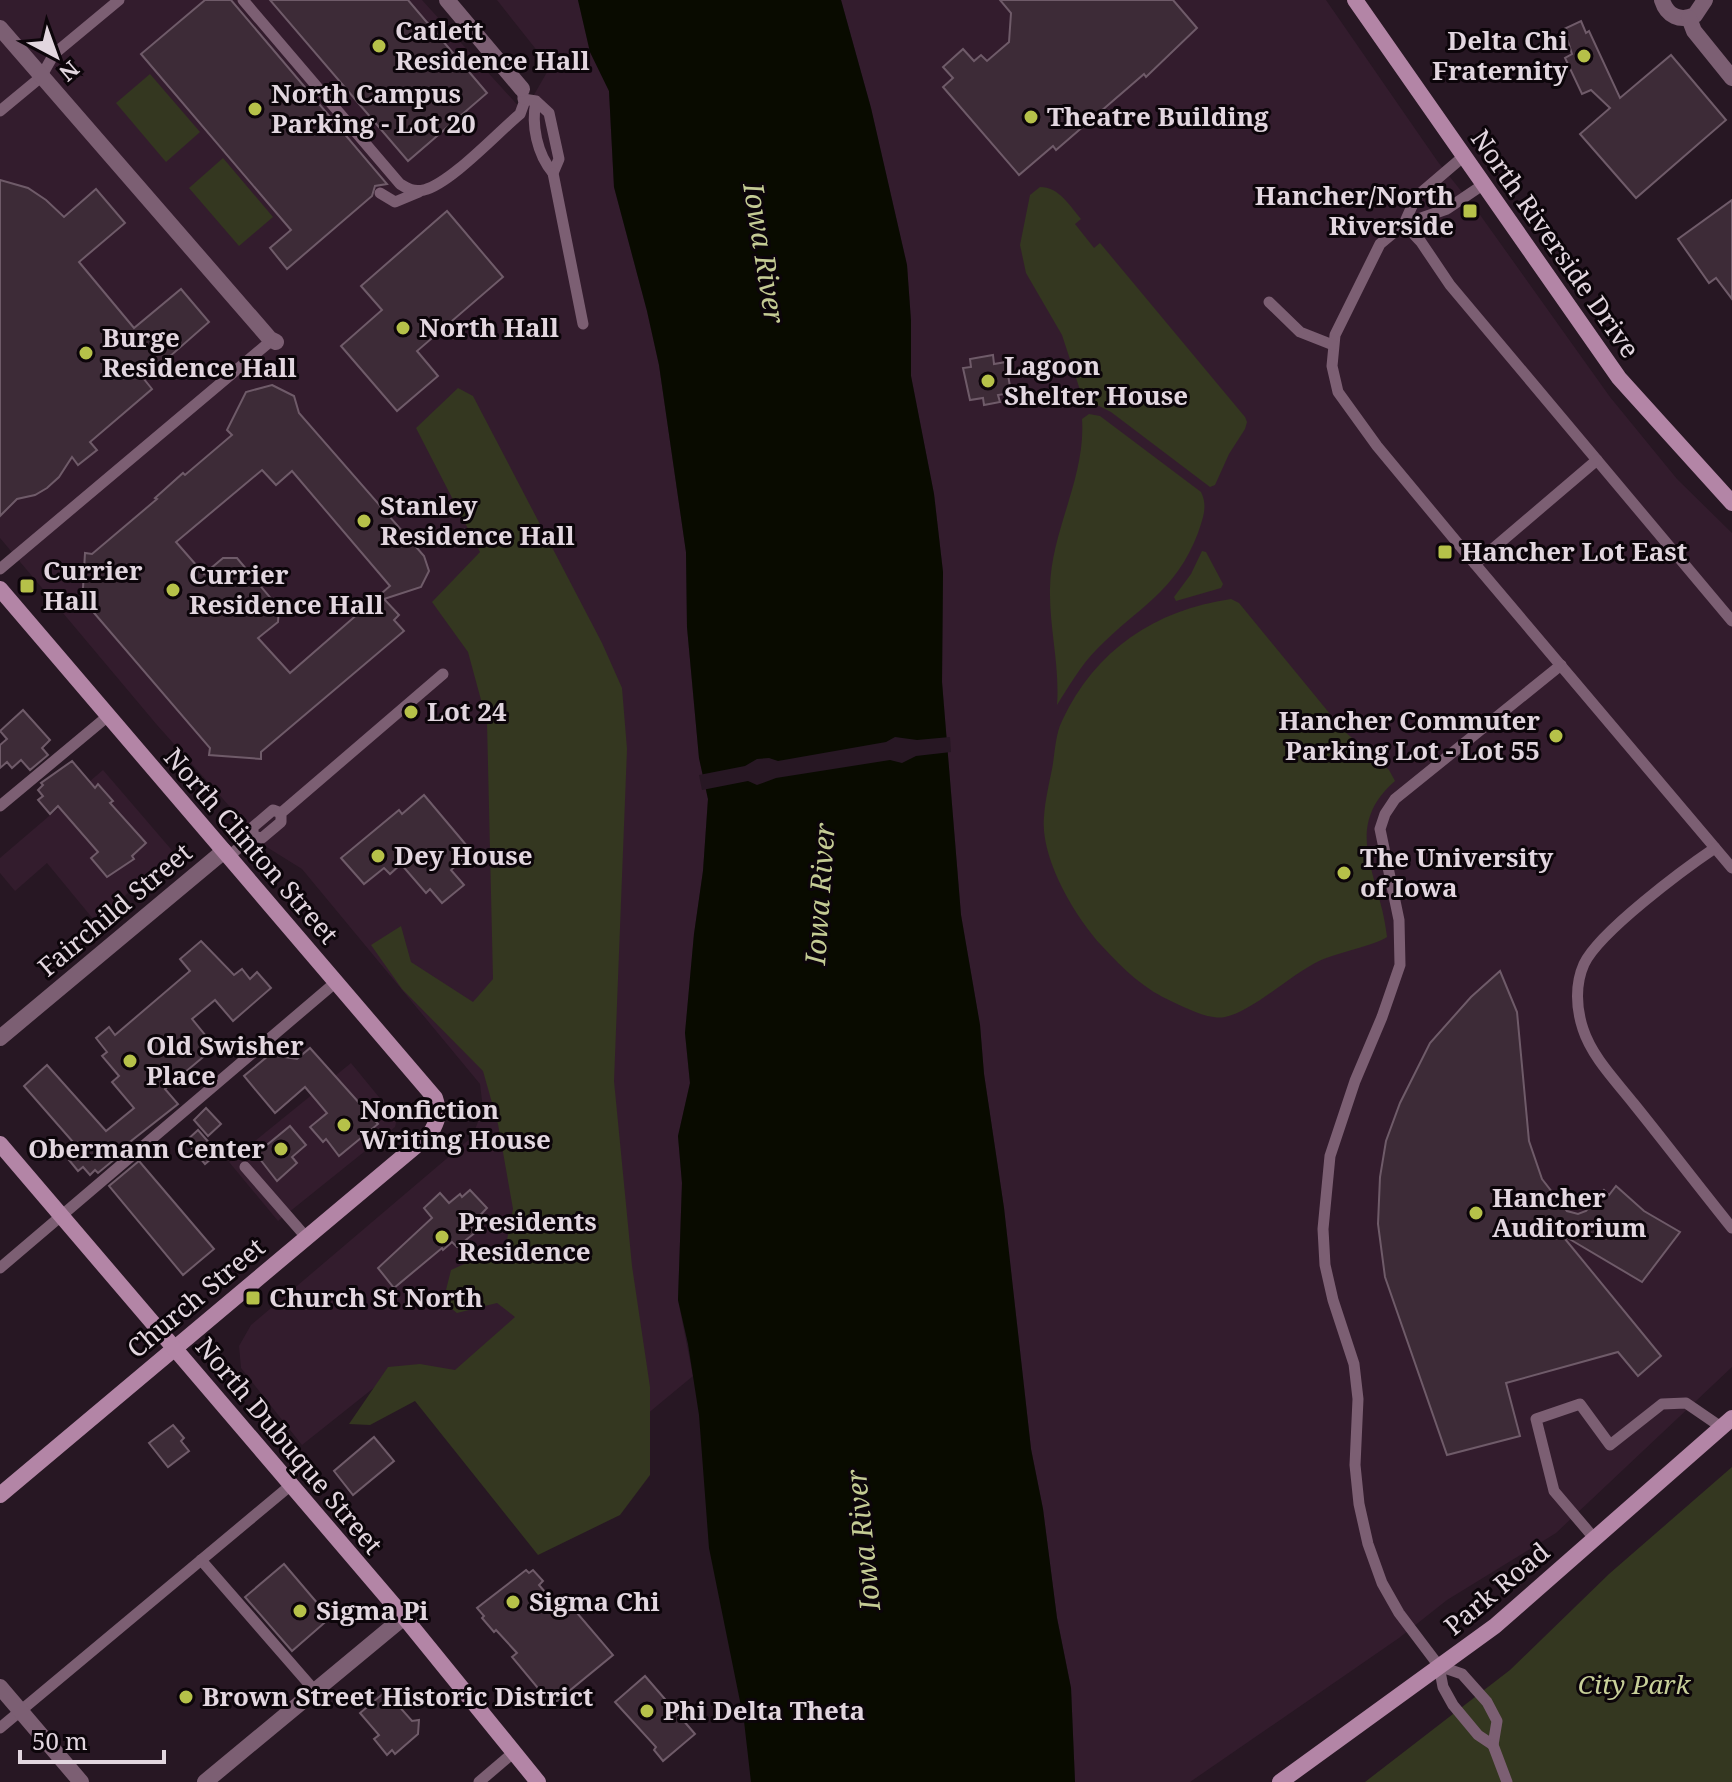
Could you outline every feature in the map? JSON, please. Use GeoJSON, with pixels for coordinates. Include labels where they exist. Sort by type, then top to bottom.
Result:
{"type":"FeatureCollection","features":[{"type":"Feature","properties":{"kind":"street"},"geometry":{"type":"LineString","coordinates":[[447,0],[523,94]]}},
{"type":"Feature","properties":{"kind":"street","name":"North Riverside Drive"},"geometry":{"type":"LineString","coordinates":[[1355,0],[1619,378],[1732,503]]}},
{"type":"Feature","properties":{"kind":"street"},"geometry":{"type":"LineString","coordinates":[[1662,0],[1664,7],[1674,17],[1689,18],[1701,11],[1705,0]]}},
{"type":"Feature","properties":{"kind":"street"},"geometry":{"type":"LineString","coordinates":[[1689,18],[1694,31],[1732,78]]}},
{"type":"Feature","properties":{"kind":"street"},"geometry":{"type":"LineString","coordinates":[[0,28],[274,341]]}},
{"type":"Feature","properties":{"kind":"street","name":"North Clinton Street"},"geometry":{"type":"LineString","coordinates":[[0,589],[435,1098],[439,1110],[438,1122],[423,1139]]}},
{"type":"Feature","properties":{"kind":"street","name":"Fairchild Street"},"geometry":{"type":"LineString","coordinates":[[0,1038],[226,854]]}},
{"type":"Feature","properties":{"kind":"street","name":"Church Street"},"geometry":{"type":"LineString","coordinates":[[0,1495],[423,1139]]}},
{"type":"Feature","properties":{"kind":"street","name":"North Dubuque Street"},"geometry":{"type":"LineString","coordinates":[[0,1144],[404,1617],[538,1782]]}},
{"type":"Feature","properties":{"kind":"street","name":"Park Road"},"geometry":{"type":"LineString","coordinates":[[1280,1782],[1495,1626],[1726,1422]]}},
{"type":"Feature","properties":{"kind":"street"},"geometry":{"type":"LineString","coordinates":[[205,1782],[404,1617]]}},
{"type":"Feature","properties":{"kind":"street"},"geometry":{"type":"LineString","coordinates":[[0,1687],[81,1782]]}},
{"type":"Feature","properties":{"kind":"lane"},"geometry":{"type":"LineString","coordinates":[[0,111],[41,77],[54,54],[119,0]]}},
{"type":"Feature","properties":{"kind":"lane"},"geometry":{"type":"LineString","coordinates":[[243,0],[400,184],[412,191],[427,189]]}},
{"type":"Feature","properties":{"kind":"lane"},"geometry":{"type":"LineString","coordinates":[[380,193],[395,202],[427,189],[454,172],[520,114],[523,94],[536,101],[533,119],[543,162],[553,173],[583,324]]}},
{"type":"Feature","properties":{"kind":"lane"},"geometry":{"type":"LineString","coordinates":[[1404,224],[1416,197],[1464,156]]}},
{"type":"Feature","properties":{"kind":"lane"},"geometry":{"type":"LineString","coordinates":[[1484,184],[1447,209],[1404,224],[1380,244],[1339,324],[1333,345],[1333,379],[1347,408],[1732,868]]}},
{"type":"Feature","properties":{"kind":"lane"},"geometry":{"type":"LineString","coordinates":[[1404,224],[1421,242],[1450,285],[1732,621]]}},
{"type":"Feature","properties":{"kind":"lane"},"geometry":{"type":"LineString","coordinates":[[1269,302],[1300,332],[1333,345]]}},
{"type":"Feature","properties":{"kind":"lane"},"geometry":{"type":"LineString","coordinates":[[0,569],[274,341]]}},
{"type":"Feature","properties":{"kind":"lane"},"geometry":{"type":"LineString","coordinates":[[1475,564],[1597,460]]}},
{"type":"Feature","properties":{"kind":"lane"},"geometry":{"type":"LineString","coordinates":[[1493,1745],[1478,1735],[1459,1714],[1443,1687],[1439,1666],[1399,1613],[1382,1583],[1368,1544],[1355,1465],[1358,1399],[1354,1364],[1325,1265],[1325,1192],[1330,1156],[1340,1121],[1400,965],[1399,920],[1380,829],[1385,814],[1395,799],[1561,665]]}},
{"type":"Feature","properties":{"kind":"lane"},"geometry":{"type":"LineString","coordinates":[[226,854],[253,836],[253,827],[273,810],[281,813],[443,674]]}},
{"type":"Feature","properties":{"kind":"lane"},"geometry":{"type":"LineString","coordinates":[[0,806],[108,716]]}},
{"type":"Feature","properties":{"kind":"lane"},"geometry":{"type":"LineString","coordinates":[[1715,848],[1593,948],[1578,983],[1577,1007],[1586,1036],[1600,1060],[1732,1228]]}},
{"type":"Feature","properties":{"kind":"lane"},"geometry":{"type":"LineString","coordinates":[[0,1268],[336,982]]}},
{"type":"Feature","properties":{"kind":"lane"},"geometry":{"type":"LineString","coordinates":[[245,1167],[306,1237]]}},
{"type":"Feature","properties":{"kind":"lane"},"geometry":{"type":"LineString","coordinates":[[1594,1538],[1554,1491],[1536,1419],[1580,1404],[1610,1445],[1662,1404],[1686,1403],[1726,1422]]}},
{"type":"Feature","properties":{"kind":"lane"},"geometry":{"type":"LineString","coordinates":[[0,1728],[291,1485]]}},
{"type":"Feature","properties":{"kind":"lane"},"geometry":{"type":"LineString","coordinates":[[201,1560],[315,1691]]}},
{"type":"Feature","properties":{"kind":"lane"},"geometry":{"type":"LineString","coordinates":[[1439,1666],[1462,1674],[1487,1702],[1497,1721],[1493,1745],[1507,1782]]}},
{"type":"Feature","properties":{"kind":"lane"},"geometry":{"type":"LineString","coordinates":[[479,1782],[514,1752]]}},
{"type":"Feature","properties":{"kind":"shaded area"},"geometry":{"type":"Polygon","coordinates":[[[0,0],[422,0],[524,112],[550,67],[497,0],[578,0],[590,52],[609,91],[614,187],[659,365],[686,552],[687,627],[699,758],[708,799],[685,1033],[690,1083],[678,1136],[682,1183],[678,1300],[693,1376],[524,1516],[400,1367],[302,1445],[241,1368],[239,1346],[251,1325],[472,1137],[483,1109],[480,1084],[302,869],[265,846],[157,725],[0,538],[0,0]]]}},
{"type":"Feature","properties":{"kind":"shaded area","name":"The University of Iowa"},"geometry":{"type":"Polygon","coordinates":[[[841,0],[1326,0],[1438,162],[1478,212],[1610,397],[1677,479],[1732,533],[1732,1367],[1556,1533],[1447,1600],[1399,1638],[1190,1782],[1075,1782],[1071,1688],[1031,1449],[1004,1208],[984,1074],[980,1025],[961,915],[942,682],[943,572],[934,494],[911,376],[907,265],[871,108],[841,0]]]}},
{"type":"Feature","properties":{"kind":"shaded area"},"geometry":{"type":"Polygon","coordinates":[[[103,770],[176,855],[94,920],[47,863],[15,891],[0,873],[0,858],[103,770]]]}},
{"type":"Feature","properties":{"kind":"shaded area"},"geometry":{"type":"Polygon","coordinates":[[[351,1063],[397,1119],[395,1127],[278,1221],[229,1162],[351,1063]]]}},
{"type":"Feature","properties":{"kind":"green space"},"geometry":{"type":"Polygon","coordinates":[[[150,74],[200,132],[166,162],[116,103],[150,74]]]}},
{"type":"Feature","properties":{"kind":"green space"},"geometry":{"type":"Polygon","coordinates":[[[223,158],[273,217],[239,246],[189,188],[223,158]]]}},
{"type":"Feature","properties":{"kind":"green space"},"geometry":{"type":"Polygon","coordinates":[[[1040,187],[1053,190],[1068,203],[1081,219],[1075,224],[1094,248],[1100,243],[1245,417],[1245,429],[1215,485],[1210,487],[1081,393],[1062,335],[1026,273],[1020,245],[1030,195],[1040,187]]]}},
{"type":"Feature","properties":{"kind":"green space"},"geometry":{"type":"Polygon","coordinates":[[[458,388],[473,396],[602,643],[622,688],[627,749],[614,1081],[632,1266],[650,1387],[650,1475],[620,1515],[538,1555],[415,1401],[370,1425],[349,1424],[388,1367],[420,1364],[455,1370],[515,1317],[497,1303],[457,1313],[443,1302],[451,1270],[506,1245],[513,1209],[498,1124],[483,1071],[402,989],[371,945],[401,926],[411,962],[473,1002],[493,979],[487,722],[468,652],[432,602],[480,552],[416,428],[458,388]]]}},
{"type":"Feature","properties":{"kind":"green space"},"geometry":{"type":"Polygon","coordinates":[[[1089,414],[1100,416],[1201,492],[1204,512],[1198,533],[1178,571],[1154,598],[1091,655],[1057,705],[1050,603],[1052,567],[1079,462],[1082,419],[1089,414]]]}},
{"type":"Feature","properties":{"kind":"green space"},"geometry":{"type":"Polygon","coordinates":[[[1202,551],[1206,552],[1223,584],[1221,588],[1176,601],[1174,597],[1191,574],[1202,551]]]}},
{"type":"Feature","properties":{"kind":"green space"},"geometry":{"type":"Polygon","coordinates":[[[1231,599],[1239,603],[1344,731],[1389,770],[1395,781],[1379,799],[1370,817],[1367,835],[1368,854],[1387,937],[1319,961],[1247,1008],[1219,1018],[1192,1011],[1153,991],[1126,971],[1102,946],[1061,886],[1048,850],[1044,817],[1060,726],[1092,674],[1110,654],[1153,624],[1203,604],[1231,599]]]}},
{"type":"Feature","properties":{"kind":"green space","name":"City Park"},"geometry":{"type":"Polygon","coordinates":[[[1732,1467],[1732,1782],[1365,1782],[1510,1670],[1609,1574],[1732,1467]]]}},
{"type":"Feature","properties":{"kind":"water","name":"Iowa River"},"geometry":{"type":"Polygon","coordinates":[[[578,0],[841,0],[871,108],[907,265],[911,376],[934,494],[943,572],[942,682],[961,915],[980,1025],[984,1074],[1004,1208],[1031,1449],[1071,1688],[1075,1782],[751,1782],[744,1721],[709,1548],[699,1415],[678,1300],[682,1183],[678,1136],[690,1083],[685,1033],[708,799],[699,758],[687,627],[686,552],[659,365],[614,187],[609,91],[590,52],[578,0]]]}},
{"type":"Feature","properties":{"kind":"pier"},"geometry":{"type":"Polygon","coordinates":[[[895,737],[917,740],[950,737],[951,752],[916,756],[902,763],[890,760],[776,778],[757,785],[748,781],[702,790],[699,775],[745,766],[757,759],[778,761],[886,742],[895,737]]]}},
{"type":"Feature","properties":{"kind":"building","name":"North Campus Parking - Lot 20"},"geometry":{"type":"Polygon","coordinates":[[[205,0],[231,0],[387,184],[375,186],[372,196],[287,269],[270,248],[291,230],[141,54],[205,0]]]}},
{"type":"Feature","properties":{"kind":"building","name":"Catlett Residence Hall"},"geometry":{"type":"Polygon","coordinates":[[[270,0],[408,0],[487,93],[408,161],[270,0]]]}},
{"type":"Feature","properties":{"kind":"building","name":"Theatre Building"},"geometry":{"type":"Polygon","coordinates":[[[1000,0],[1173,0],[1197,28],[1146,77],[1144,74],[1056,150],[1053,146],[1019,175],[943,87],[953,78],[943,67],[963,49],[974,61],[981,55],[987,61],[1009,42],[1011,13],[1000,0]]]}},
{"type":"Feature","properties":{"kind":"building"},"geometry":{"type":"Polygon","coordinates":[[[1581,21],[1586,33],[1589,31],[1620,98],[1671,55],[1726,120],[1636,198],[1580,134],[1610,108],[1591,90],[1582,94],[1565,58],[1572,54],[1564,29],[1581,21]]]}},
{"type":"Feature","properties":{"kind":"building","name":"Burge Residence Hall"},"geometry":{"type":"Polygon","coordinates":[[[0,180],[28,188],[64,217],[96,189],[125,223],[79,262],[134,328],[181,289],[209,322],[144,379],[152,389],[90,442],[97,450],[78,465],[72,457],[59,477],[47,488],[35,495],[17,499],[0,516],[0,180]]]}},
{"type":"Feature","properties":{"kind":"building"},"geometry":{"type":"Polygon","coordinates":[[[1732,200],[1732,299],[1716,278],[1709,283],[1678,239],[1732,200]]]}},
{"type":"Feature","properties":{"kind":"building","name":"North Hall"},"geometry":{"type":"Polygon","coordinates":[[[447,211],[503,277],[417,351],[438,376],[397,411],[341,346],[382,310],[361,286],[447,211]]]}},
{"type":"Feature","properties":{"kind":"building","name":"Lagoon Shelter House"},"geometry":{"type":"Polygon","coordinates":[[[993,355],[994,364],[1006,362],[1011,393],[998,395],[1000,402],[984,405],[983,398],[970,400],[963,368],[971,367],[970,359],[993,355]]]}},
{"type":"Feature","properties":{"kind":"building","name":"Currier Residence Hall"},"geometry":{"type":"Polygon","coordinates":[[[272,385],[294,396],[299,413],[424,556],[429,571],[421,587],[384,599],[399,615],[394,620],[404,631],[261,752],[261,759],[209,755],[210,748],[89,607],[82,606],[85,553],[92,554],[183,473],[185,475],[232,435],[227,430],[246,392],[272,385]],[[262,470],[176,542],[204,574],[223,558],[237,558],[279,608],[278,622],[258,638],[290,673],[390,586],[292,471],[276,485],[262,470]]]}},
{"type":"Feature","properties":{"kind":"building"},"geometry":{"type":"Polygon","coordinates":[[[23,710],[50,740],[42,748],[48,755],[30,770],[21,760],[12,768],[7,762],[0,768],[0,745],[7,739],[0,731],[23,710]]]}},
{"type":"Feature","properties":{"kind":"building"},"geometry":{"type":"Polygon","coordinates":[[[72,761],[95,788],[98,784],[113,801],[110,803],[146,843],[132,856],[134,859],[107,877],[91,858],[98,852],[58,806],[50,814],[38,800],[43,796],[38,790],[43,785],[41,783],[72,761]]]}},
{"type":"Feature","properties":{"kind":"building"},"geometry":{"type":"Polygon","coordinates":[[[424,795],[472,852],[451,870],[464,885],[442,903],[430,889],[426,893],[401,864],[390,874],[384,868],[364,884],[341,858],[399,810],[402,814],[424,795]]]}},
{"type":"Feature","properties":{"kind":"building"},"geometry":{"type":"Polygon","coordinates":[[[201,941],[234,975],[242,969],[250,979],[257,972],[271,988],[233,1021],[215,1000],[192,1019],[215,1047],[165,1089],[178,1104],[126,1145],[128,1148],[98,1173],[95,1170],[90,1175],[83,1167],[78,1171],[69,1160],[80,1150],[24,1086],[47,1065],[106,1131],[134,1108],[112,1082],[119,1076],[102,1056],[107,1052],[96,1038],[109,1027],[115,1035],[190,971],[180,959],[201,941]]]}},
{"type":"Feature","properties":{"kind":"building","name":"Hancher Auditorium"},"geometry":{"type":"Polygon","coordinates":[[[1500,971],[1517,1012],[1529,1141],[1542,1179],[1567,1211],[1578,1214],[1586,1211],[1604,1190],[1609,1195],[1616,1186],[1644,1211],[1680,1232],[1642,1282],[1561,1234],[1661,1356],[1638,1376],[1618,1352],[1506,1383],[1520,1436],[1447,1455],[1385,1277],[1378,1224],[1380,1177],[1386,1141],[1400,1103],[1430,1043],[1471,997],[1500,971]]]}},
{"type":"Feature","properties":{"kind":"building"},"geometry":{"type":"Polygon","coordinates":[[[310,1048],[378,1124],[339,1156],[326,1139],[323,1142],[310,1127],[327,1113],[305,1087],[275,1113],[244,1076],[274,1051],[278,1056],[297,1059],[310,1048]]]}},
{"type":"Feature","properties":{"kind":"building"},"geometry":{"type":"Polygon","coordinates":[[[206,1108],[221,1124],[208,1136],[194,1120],[206,1108]]]}},
{"type":"Feature","properties":{"kind":"building","name":"Obermann Center"},"geometry":{"type":"Polygon","coordinates":[[[290,1126],[306,1145],[292,1157],[297,1163],[277,1181],[256,1154],[290,1126]]]}},
{"type":"Feature","properties":{"kind":"building"},"geometry":{"type":"Polygon","coordinates":[[[198,1130],[218,1153],[205,1164],[186,1141],[198,1130]]]}},
{"type":"Feature","properties":{"kind":"building"},"geometry":{"type":"Polygon","coordinates":[[[139,1161],[214,1249],[183,1275],[109,1186],[139,1161]]]}},
{"type":"Feature","properties":{"kind":"building","name":"Presidents Residence"},"geometry":{"type":"Polygon","coordinates":[[[470,1190],[487,1208],[470,1226],[476,1232],[457,1247],[452,1242],[442,1248],[394,1288],[378,1268],[432,1218],[424,1208],[440,1193],[449,1203],[470,1190]]]}},
{"type":"Feature","properties":{"kind":"building"},"geometry":{"type":"Polygon","coordinates":[[[173,1425],[184,1438],[181,1441],[189,1451],[168,1467],[149,1443],[173,1425]]]}},
{"type":"Feature","properties":{"kind":"building"},"geometry":{"type":"Polygon","coordinates":[[[374,1437],[394,1461],[353,1495],[334,1471],[374,1437]]]}},
{"type":"Feature","properties":{"kind":"building","name":"Sigma Pi"},"geometry":{"type":"Polygon","coordinates":[[[284,1564],[330,1618],[292,1651],[245,1597],[284,1564]]]}},
{"type":"Feature","properties":{"kind":"building"},"geometry":{"type":"Polygon","coordinates":[[[526,1570],[529,1573],[533,1570],[543,1581],[539,1585],[564,1614],[572,1607],[613,1655],[552,1705],[512,1657],[517,1653],[496,1630],[494,1632],[477,1608],[526,1570]]]}},
{"type":"Feature","properties":{"kind":"building","name":"Phi Delta Theta"},"geometry":{"type":"Polygon","coordinates":[[[645,1676],[695,1734],[663,1761],[654,1750],[656,1747],[615,1702],[645,1676]]]}},
{"type":"Feature","properties":{"kind":"building"},"geometry":{"type":"Polygon","coordinates":[[[386,1691],[397,1695],[396,1703],[412,1721],[419,1720],[418,1734],[395,1754],[392,1750],[387,1755],[374,1739],[379,1735],[360,1713],[386,1691]]]}},
{"type":"Feature","properties":{"kind":"place","name":"Catlett Residence Hall"},"geometry":{"type":"Point","coordinates":[379,46]}},
{"type":"Feature","properties":{"kind":"place","name":"Delta Chi Fraternity"},"geometry":{"type":"Point","coordinates":[1584,56]}},
{"type":"Feature","properties":{"kind":"place","name":"North Campus Parking - Lot 20"},"geometry":{"type":"Point","coordinates":[255,109]}},
{"type":"Feature","properties":{"kind":"place","name":"Theatre Building"},"geometry":{"type":"Point","coordinates":[1031,117]}},
{"type":"Feature","properties":{"kind":"place","name":"Hancher/North Riverside"},"geometry":{"type":"Point","coordinates":[1470,211]}},
{"type":"Feature","properties":{"kind":"place","name":"North Hall"},"geometry":{"type":"Point","coordinates":[403,328]}},
{"type":"Feature","properties":{"kind":"place","name":"Burge Residence Hall"},"geometry":{"type":"Point","coordinates":[86,353]}},
{"type":"Feature","properties":{"kind":"place","name":"Lagoon Shelter House"},"geometry":{"type":"Point","coordinates":[988,381]}},
{"type":"Feature","properties":{"kind":"place","name":"Stanley Residence Hall"},"geometry":{"type":"Point","coordinates":[364,521]}},
{"type":"Feature","properties":{"kind":"place","name":"Hancher Lot East"},"geometry":{"type":"Point","coordinates":[1445,552]}},
{"type":"Feature","properties":{"kind":"place","name":"Currier Hall"},"geometry":{"type":"Point","coordinates":[27,586]}},
{"type":"Feature","properties":{"kind":"place","name":"Currier Residence Hall"},"geometry":{"type":"Point","coordinates":[173,590]}},
{"type":"Feature","properties":{"kind":"place","name":"Lot 24"},"geometry":{"type":"Point","coordinates":[411,712]}},
{"type":"Feature","properties":{"kind":"place","name":"Hancher Commuter Parking Lot - Lot 55"},"geometry":{"type":"Point","coordinates":[1556,736]}},
{"type":"Feature","properties":{"kind":"place","name":"Dey House"},"geometry":{"type":"Point","coordinates":[378,856]}},
{"type":"Feature","properties":{"kind":"place","name":"The University of Iowa"},"geometry":{"type":"Point","coordinates":[1344,873]}},
{"type":"Feature","properties":{"kind":"place","name":"Old Swisher Place"},"geometry":{"type":"Point","coordinates":[130,1061]}},
{"type":"Feature","properties":{"kind":"place","name":"Nonfiction Writing House"},"geometry":{"type":"Point","coordinates":[344,1125]}},
{"type":"Feature","properties":{"kind":"place","name":"Obermann Center"},"geometry":{"type":"Point","coordinates":[281,1149]}},
{"type":"Feature","properties":{"kind":"place","name":"Hancher Auditorium"},"geometry":{"type":"Point","coordinates":[1476,1213]}},
{"type":"Feature","properties":{"kind":"place","name":"Presidents Residence"},"geometry":{"type":"Point","coordinates":[442,1237]}},
{"type":"Feature","properties":{"kind":"place","name":"Church St North"},"geometry":{"type":"Point","coordinates":[253,1298]}},
{"type":"Feature","properties":{"kind":"place","name":"Sigma Chi"},"geometry":{"type":"Point","coordinates":[513,1602]}},
{"type":"Feature","properties":{"kind":"place","name":"Sigma Pi"},"geometry":{"type":"Point","coordinates":[300,1611]}},
{"type":"Feature","properties":{"kind":"place","name":"Brown Street Historic District"},"geometry":{"type":"Point","coordinates":[186,1697]}},
{"type":"Feature","properties":{"kind":"place","name":"Phi Delta Theta"},"geometry":{"type":"Point","coordinates":[647,1711]}}]}
